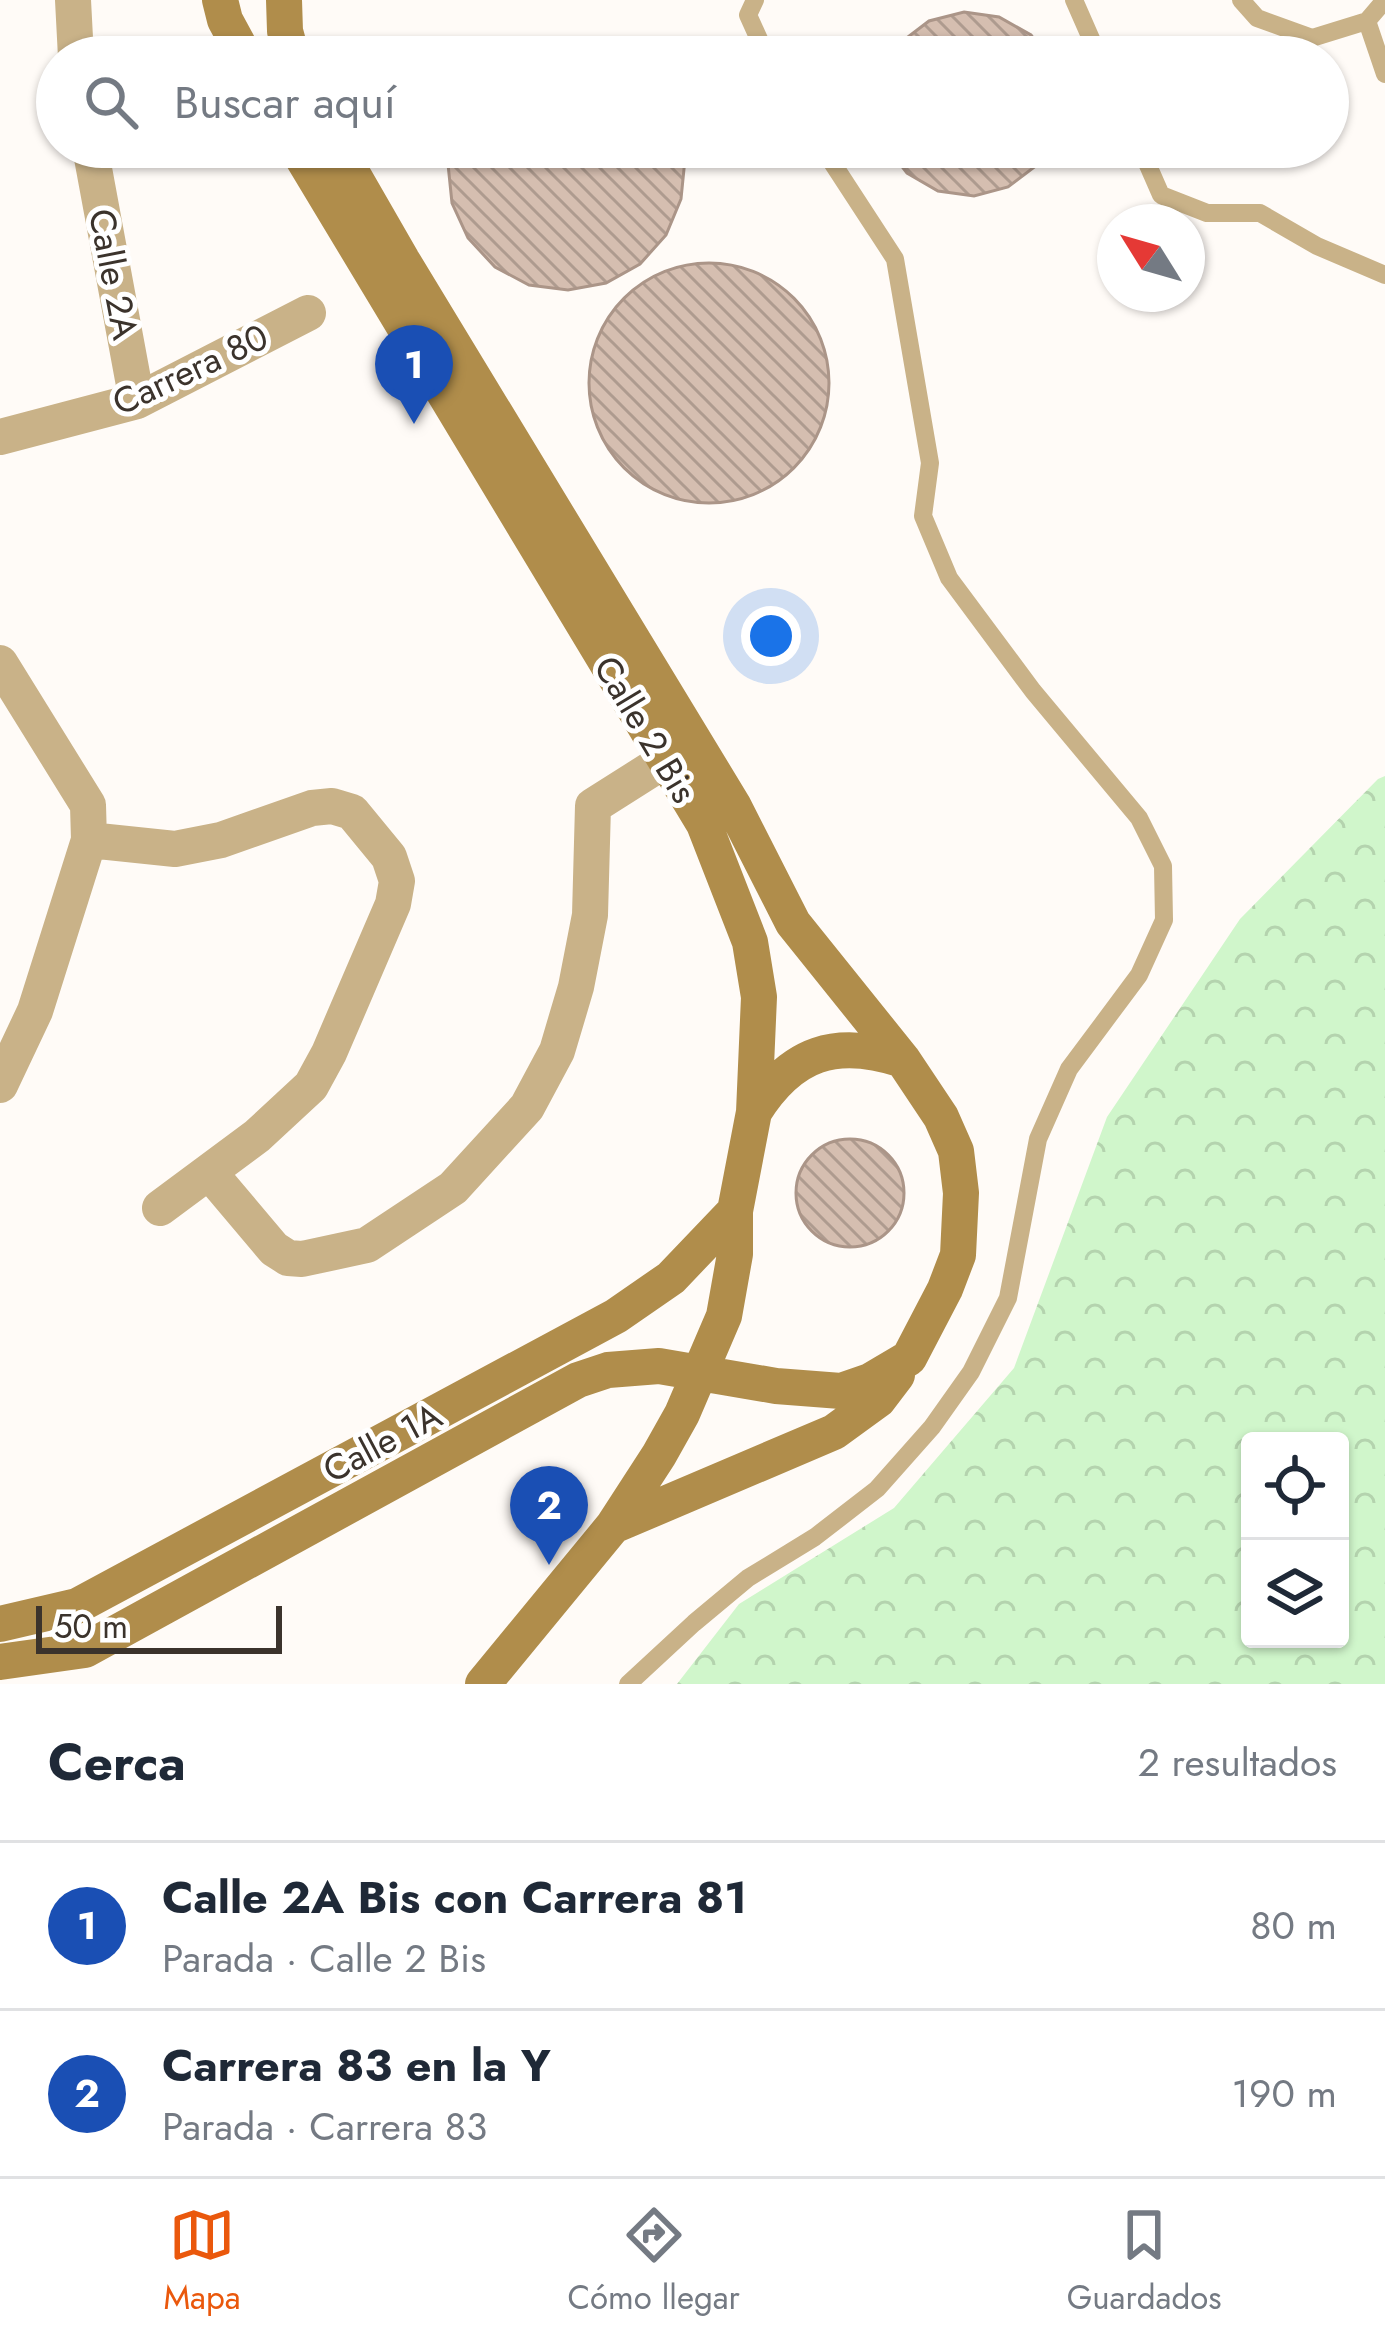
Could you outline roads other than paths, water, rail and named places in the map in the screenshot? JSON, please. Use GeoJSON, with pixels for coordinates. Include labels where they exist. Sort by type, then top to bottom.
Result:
{"type":"FeatureCollection","features":[{"type":"Feature","properties":{"kind":"street"},"geometry":{"type":"LineString","coordinates":[[73,0],[75,36]]}},
{"type":"Feature","properties":{"kind":"street"},"geometry":{"type":"LineString","coordinates":[[220,0],[234,36]]}},
{"type":"Feature","properties":{"kind":"street"},"geometry":{"type":"LineString","coordinates":[[284,0],[286,36]]}},
{"type":"Feature","properties":{"kind":"street","name":"Calle 2A"},"geometry":{"type":"LineString","coordinates":[[94,168],[137,401]]}},
{"type":"Feature","properties":{"kind":"street","name":"Calle 2 Bis"},"geometry":{"type":"LineString","coordinates":[[309,168],[704,824],[750,942],[759,997],[754,1112],[735,1211],[735,1254],[724,1316],[682,1414],[613,1526],[483,1684]]}},
{"type":"Feature","properties":{"kind":"street","name":"Calle 2 Bis"},"geometry":{"type":"LineString","coordinates":[[349,168],[734,805],[794,923],[903,1060],[941,1117],[956,1151],[962,1225],[958,1255],[909,1358],[878,1400],[834,1432],[613,1526]]}},
{"type":"Feature","properties":{"kind":"street","name":"Carrera 80"},"geometry":{"type":"LineString","coordinates":[[2,429],[137,401],[308,313]]}},
{"type":"Feature","properties":{"kind":"street"},"geometry":{"type":"LineString","coordinates":[[0,663],[88,805],[89,841],[35,1011],[0,1085]]}},
{"type":"Feature","properties":{"kind":"street"},"geometry":{"type":"LineString","coordinates":[[209,1172],[274,1249],[288,1258],[302,1259],[367,1244],[452,1188],[527,1107],[557,1051],[590,915],[593,806],[664,760]]}},
{"type":"Feature","properties":{"kind":"street"},"geometry":{"type":"LineString","coordinates":[[89,841],[176,849],[332,806],[352,812],[388,856],[397,880],[393,904],[311,1086],[257,1136],[160,1208]]}},
{"type":"Feature","properties":{"kind":"street"},"geometry":{"type":"LineString","coordinates":[[754,1112],[769,1088],[791,1068],[818,1055],[846,1049],[903,1060]]}},
{"type":"Feature","properties":{"kind":"street","name":"Calle 1A"},"geometry":{"type":"LineString","coordinates":[[0,1624],[77,1606],[616,1316],[671,1278],[735,1211]]}},
{"type":"Feature","properties":{"kind":"street","name":"Calle 1A"},"geometry":{"type":"LineString","coordinates":[[0,1662],[85,1650],[578,1380],[608,1370],[659,1366],[776,1386],[841,1391],[870,1381],[909,1358]]}},
{"type":"Feature","properties":{"kind":"lane"},"geometry":{"type":"LineString","coordinates":[[755,0],[748,15],[758,36]]}},
{"type":"Feature","properties":{"kind":"lane"},"geometry":{"type":"LineString","coordinates":[[1074,0],[1090,36]]}},
{"type":"Feature","properties":{"kind":"lane"},"geometry":{"type":"LineString","coordinates":[[1241,0],[1257,18],[1306,36]]}},
{"type":"Feature","properties":{"kind":"lane"},"geometry":{"type":"LineString","coordinates":[[1318,36],[1367,21],[1385,0]]}},
{"type":"Feature","properties":{"kind":"lane"},"geometry":{"type":"LineString","coordinates":[[1367,21],[1385,74]]}},
{"type":"Feature","properties":{"kind":"lane"},"geometry":{"type":"LineString","coordinates":[[628,1684],[748,1578],[814,1537],[877,1489],[945,1409],[1008,1298],[1038,1139],[1070,1069],[1138,975],[1164,920],[1163,866],[1139,818],[1033,691],[949,578],[923,516],[930,463],[895,259],[836,168]]}},
{"type":"Feature","properties":{"kind":"lane"},"geometry":{"type":"LineString","coordinates":[[1149,168],[1161,195],[1207,213],[1260,213],[1317,246],[1385,274]]}},
{"type":"Feature","properties":{"kind":"place","name":"Calle 2A Bis con Carrera 81"},"geometry":{"type":"Point","coordinates":[414,424]}},
{"type":"Feature","properties":{"kind":"place","name":"Carrera 83 en la Y"},"geometry":{"type":"Point","coordinates":[549,1565]}}]}
